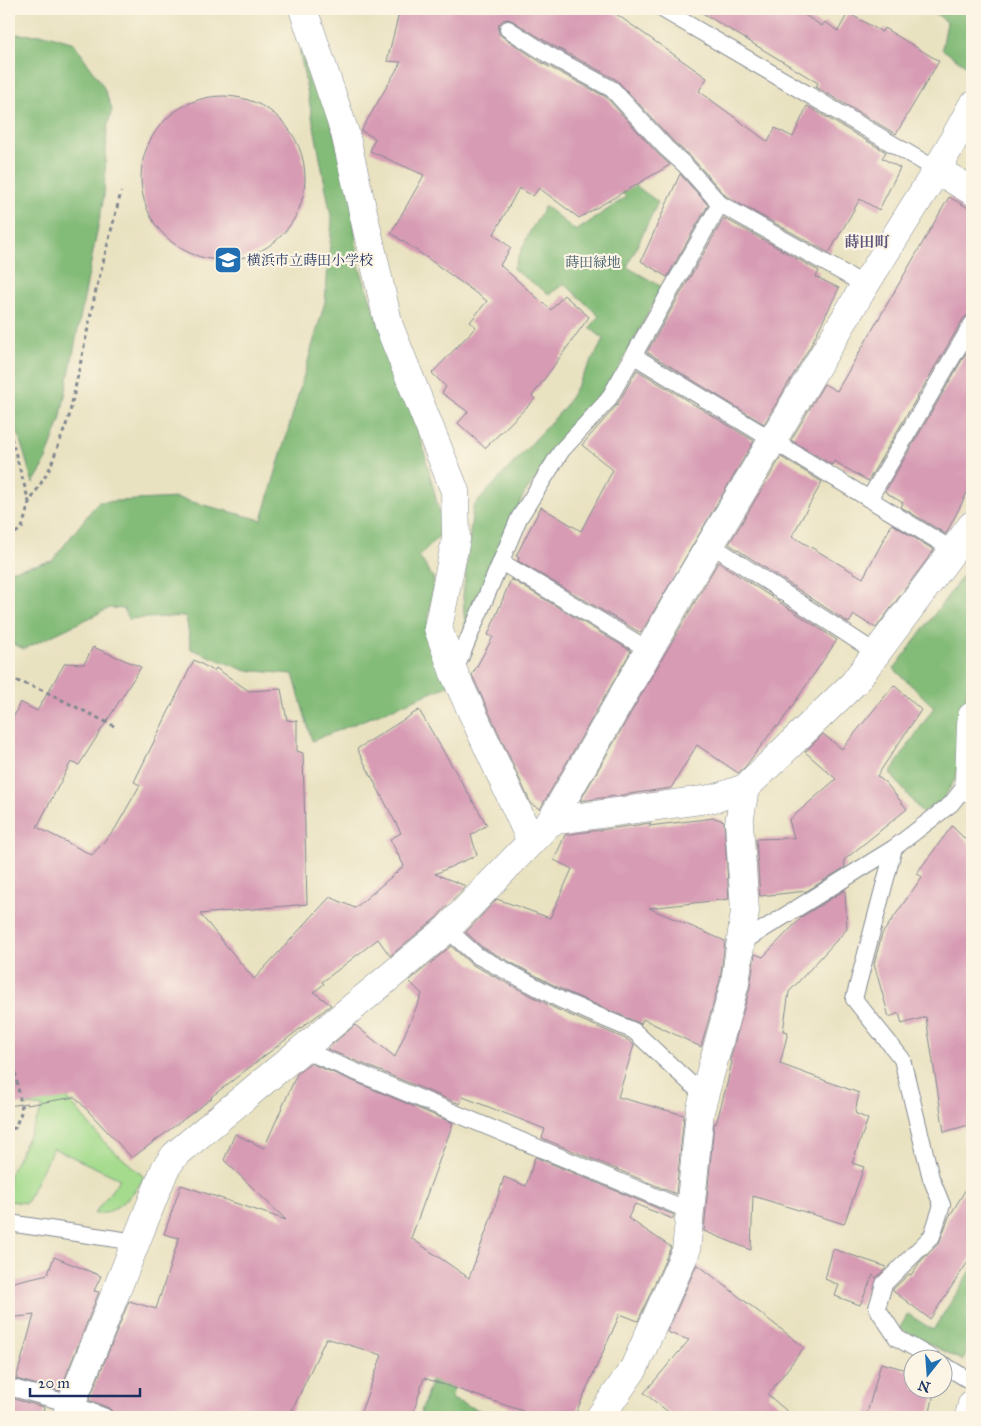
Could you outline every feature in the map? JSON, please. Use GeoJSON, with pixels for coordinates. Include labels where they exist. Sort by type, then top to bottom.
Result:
{"type":"FeatureCollection","features":[{"type":"Feature","properties":{"kind":"street"},"geometry":{"type":"LineString","coordinates":[[303,9],[345,133],[389,326],[455,492],[456,539],[438,628],[454,673],[531,841]]}},
{"type":"Feature","properties":{"kind":"street"},"geometry":{"type":"LineString","coordinates":[[68,1411],[165,1169],[175,1155],[446,929],[551,821],[710,544],[865,285],[937,170],[972,106]]}},
{"type":"Feature","properties":{"kind":"street"},"geometry":{"type":"LineString","coordinates":[[937,170],[972,191]]}},
{"type":"Feature","properties":{"kind":"street"},"geometry":{"type":"LineString","coordinates":[[551,821],[716,798],[745,788],[854,683],[972,525]]}},
{"type":"Feature","properties":{"kind":"street"},"geometry":{"type":"LineString","coordinates":[[971,785],[972,716]]}},
{"type":"Feature","properties":{"kind":"street"},"geometry":{"type":"LineString","coordinates":[[600,1417],[634,1368],[686,1251],[700,1110],[735,983],[741,943],[745,911],[739,823],[745,788]]}},
{"type":"Feature","properties":{"kind":"street"},"geometry":{"type":"LineString","coordinates":[[969,1417],[972,1404]]}},
{"type":"Feature","properties":{"kind":"lane"},"geometry":{"type":"LineString","coordinates":[[662,9],[937,170]]}},
{"type":"Feature","properties":{"kind":"lane"},"geometry":{"type":"LineString","coordinates":[[508,29],[547,54],[612,89],[720,204],[865,285]]}},
{"type":"Feature","properties":{"kind":"lane"},"geometry":{"type":"LineString","coordinates":[[454,673],[519,518],[562,450],[608,400],[720,204]]}},
{"type":"Feature","properties":{"kind":"lane"},"geometry":{"type":"LineString","coordinates":[[870,499],[972,324]]}},
{"type":"Feature","properties":{"kind":"lane"},"geometry":{"type":"LineString","coordinates":[[634,356],[953,550]]}},
{"type":"Feature","properties":{"kind":"lane"},"geometry":{"type":"LineString","coordinates":[[710,544],[876,653]]}},
{"type":"Feature","properties":{"kind":"lane"},"geometry":{"type":"LineString","coordinates":[[501,562],[649,650]]}},
{"type":"Feature","properties":{"kind":"lane"},"geometry":{"type":"LineString","coordinates":[[741,943],[894,848],[951,804],[971,785]]}},
{"type":"Feature","properties":{"kind":"lane"},"geometry":{"type":"LineString","coordinates":[[894,848],[854,998],[902,1059],[931,1178],[942,1206],[932,1236],[884,1284],[877,1308],[897,1338],[914,1348]]}},
{"type":"Feature","properties":{"kind":"lane"},"geometry":{"type":"LineString","coordinates":[[446,929],[476,955],[561,1000],[634,1031],[704,1096]]}},
{"type":"Feature","properties":{"kind":"lane"},"geometry":{"type":"LineString","coordinates":[[301,1049],[690,1211]]}},
{"type":"Feature","properties":{"kind":"lane"},"geometry":{"type":"LineString","coordinates":[[9,1223],[136,1242]]}},
{"type":"Feature","properties":{"kind":"lane"},"geometry":{"type":"LineString","coordinates":[[954,1371],[972,1382]]}},
{"type":"Feature","properties":{"kind":"lane"},"geometry":{"type":"LineString","coordinates":[[9,1387],[68,1411],[105,1417]]}},
{"type":"Feature","properties":{"kind":"path"},"geometry":{"type":"LineString","coordinates":[[9,538],[22,528],[29,503],[49,470],[69,417],[96,290],[121,192]]}},
{"type":"Feature","properties":{"kind":"path"},"geometry":{"type":"LineString","coordinates":[[9,430],[29,503]]}},
{"type":"Feature","properties":{"kind":"path"},"geometry":{"type":"LineString","coordinates":[[9,678],[42,690],[114,726]]}},
{"type":"Feature","properties":{"kind":"path"},"geometry":{"type":"LineString","coordinates":[[9,1050],[12,1055],[22,1110],[15,1128],[9,1129]]}},
{"type":"Feature","properties":{"kind":"green space"},"geometry":{"type":"Polygon","coordinates":[[[930,9],[972,9],[972,60],[968,67],[942,49],[947,22],[930,9]]]}},
{"type":"Feature","properties":{"kind":"green space"},"geometry":{"type":"Polygon","coordinates":[[[9,34],[48,35],[74,43],[103,86],[112,109],[107,129],[104,196],[60,421],[43,467],[33,483],[12,414],[9,412],[9,34]]]}},
{"type":"Feature","properties":{"kind":"green space"},"geometry":{"type":"Polygon","coordinates":[[[299,48],[328,112],[351,195],[359,266],[380,327],[412,403],[444,531],[419,556],[434,579],[427,632],[450,685],[312,741],[293,674],[244,670],[191,649],[186,616],[128,619],[124,609],[110,608],[24,649],[9,642],[9,571],[52,561],[98,502],[177,498],[262,520],[325,302],[332,221],[299,48]]]}},
{"type":"Feature","properties":{"kind":"green space","name":"蒔田緑地"},"geometry":{"type":"Polygon","coordinates":[[[605,163],[658,202],[627,267],[662,287],[603,398],[557,448],[524,494],[465,628],[463,596],[473,507],[564,408],[604,339],[590,328],[599,316],[565,284],[549,294],[513,269],[528,235],[545,206],[576,231],[626,197],[601,171],[605,163]]]}},
{"type":"Feature","properties":{"kind":"green space"},"geometry":{"type":"Polygon","coordinates":[[[972,563],[972,670],[968,682],[956,778],[943,799],[922,813],[890,773],[934,707],[894,669],[972,563]]]}},
{"type":"Feature","properties":{"kind":"green space"},"geometry":{"type":"Polygon","coordinates":[[[31,1054],[102,1140],[144,1177],[130,1196],[108,1212],[94,1214],[120,1179],[53,1148],[26,1203],[9,1201],[9,1176],[43,1107],[27,1105],[31,1054]]]}},
{"type":"Feature","properties":{"kind":"green space"},"geometry":{"type":"Polygon","coordinates":[[[972,1269],[972,1329],[964,1361],[954,1356],[954,1348],[938,1348],[899,1329],[908,1314],[933,1330],[972,1269]]]}},
{"type":"Feature","properties":{"kind":"green space"},"geometry":{"type":"Polygon","coordinates":[[[434,1374],[454,1380],[452,1399],[496,1417],[419,1417],[434,1374]]]}},
{"type":"Feature","properties":{"kind":"building"},"geometry":{"type":"Polygon","coordinates":[[[400,9],[609,9],[707,78],[699,91],[768,142],[775,128],[793,137],[807,106],[886,152],[882,158],[900,168],[879,210],[860,199],[829,253],[726,196],[617,80],[552,45],[513,21],[503,20],[499,24],[499,34],[542,63],[606,97],[670,165],[579,218],[539,188],[533,196],[519,188],[494,234],[511,248],[500,265],[551,310],[564,295],[589,317],[532,396],[535,399],[485,448],[458,423],[468,412],[442,393],[446,387],[432,373],[476,327],[470,322],[487,301],[391,233],[424,175],[370,151],[375,138],[361,131],[401,62],[387,61],[400,9]]]}},
{"type":"Feature","properties":{"kind":"building"},"geometry":{"type":"Polygon","coordinates":[[[696,9],[795,9],[822,26],[825,22],[838,31],[848,13],[882,32],[884,28],[939,61],[896,134],[816,87],[818,83],[696,9]]]}},
{"type":"Feature","properties":{"kind":"building"},"geometry":{"type":"Polygon","coordinates":[[[215,96],[231,96],[254,102],[269,110],[281,120],[291,132],[299,147],[305,170],[305,186],[299,209],[291,224],[281,236],[269,246],[254,254],[231,260],[215,260],[192,254],[177,246],[155,224],[145,202],[141,186],[141,170],[147,147],[155,132],[177,110],[199,100],[215,96]]]}},
{"type":"Feature","properties":{"kind":"building"},"geometry":{"type":"Polygon","coordinates":[[[680,174],[708,205],[667,277],[641,261],[680,174]]]}},
{"type":"Feature","properties":{"kind":"building"},"geometry":{"type":"Polygon","coordinates":[[[949,197],[972,210],[972,314],[963,319],[868,481],[834,461],[832,465],[791,440],[824,384],[837,391],[949,197]]]}},
{"type":"Feature","properties":{"kind":"building"},"geometry":{"type":"Polygon","coordinates":[[[724,218],[819,271],[816,277],[839,288],[811,345],[764,424],[647,352],[724,218]]]}},
{"type":"Feature","properties":{"kind":"building"},"geometry":{"type":"Polygon","coordinates":[[[972,343],[972,483],[946,534],[901,507],[903,503],[885,492],[972,343]]]}},
{"type":"Feature","properties":{"kind":"building"},"geometry":{"type":"Polygon","coordinates":[[[637,370],[754,441],[641,633],[518,561],[519,558],[516,556],[541,507],[581,531],[613,470],[582,445],[617,405],[637,370]]]}},
{"type":"Feature","properties":{"kind":"building"},"geometry":{"type":"Polygon","coordinates":[[[781,457],[822,482],[792,536],[863,578],[892,524],[934,550],[876,628],[854,615],[849,623],[729,544],[781,457]]]}},
{"type":"Feature","properties":{"kind":"building"},"geometry":{"type":"Polygon","coordinates":[[[718,562],[837,640],[778,727],[776,726],[745,767],[738,773],[697,745],[671,788],[580,801],[718,562]]]}},
{"type":"Feature","properties":{"kind":"building"},"geometry":{"type":"Polygon","coordinates":[[[511,579],[631,651],[540,809],[531,804],[472,675],[493,637],[488,635],[511,579]]]}},
{"type":"Feature","properties":{"kind":"building"},"geometry":{"type":"Polygon","coordinates":[[[93,647],[141,667],[79,765],[71,762],[37,827],[92,855],[115,829],[140,785],[134,782],[194,660],[214,671],[216,668],[249,691],[281,689],[287,720],[297,721],[297,751],[303,753],[307,904],[200,914],[254,979],[330,897],[355,908],[404,866],[390,839],[401,833],[357,749],[419,710],[487,825],[471,835],[477,855],[435,874],[466,886],[436,918],[390,956],[378,939],[322,982],[324,984],[314,992],[331,1005],[132,1158],[75,1097],[9,1106],[9,728],[20,702],[37,711],[65,663],[84,664],[93,647]]]}},
{"type":"Feature","properties":{"kind":"building"},"geometry":{"type":"Polygon","coordinates":[[[894,685],[921,710],[877,776],[886,783],[907,809],[844,860],[845,867],[807,891],[760,896],[756,839],[794,838],[789,820],[836,779],[805,752],[823,734],[842,749],[894,685]]]}},
{"type":"Feature","properties":{"kind":"building"},"geometry":{"type":"Polygon","coordinates":[[[714,818],[724,821],[729,899],[649,908],[725,941],[720,980],[701,1047],[643,1019],[641,1024],[565,991],[482,947],[466,932],[497,899],[550,918],[572,869],[554,860],[565,835],[651,823],[649,826],[714,818]]]}},
{"type":"Feature","properties":{"kind":"building"},"geometry":{"type":"Polygon","coordinates":[[[952,826],[972,846],[972,1124],[944,1132],[926,1017],[902,1024],[899,1013],[889,1017],[874,964],[882,934],[922,877],[917,873],[952,826]]]}},
{"type":"Feature","properties":{"kind":"building"},"geometry":{"type":"Polygon","coordinates":[[[845,890],[847,929],[789,992],[783,1031],[788,1032],[780,1064],[859,1093],[855,1113],[868,1119],[852,1163],[864,1167],[844,1224],[753,1196],[751,1250],[704,1231],[714,1123],[716,1124],[727,1084],[732,1061],[730,1060],[750,987],[755,954],[763,957],[803,916],[845,890]]]}},
{"type":"Feature","properties":{"kind":"building"},"geometry":{"type":"Polygon","coordinates":[[[451,946],[471,964],[556,1009],[628,1040],[634,1045],[618,1097],[684,1115],[676,1194],[542,1138],[545,1129],[463,1097],[460,1104],[327,1049],[355,1025],[395,1057],[422,994],[409,981],[451,946]]]}},
{"type":"Feature","properties":{"kind":"building"},"geometry":{"type":"Polygon","coordinates":[[[310,1063],[453,1123],[411,1238],[469,1278],[504,1177],[526,1186],[535,1157],[674,1215],[673,1219],[635,1204],[628,1218],[671,1247],[638,1321],[620,1314],[574,1417],[521,1417],[523,1411],[424,1378],[412,1417],[359,1417],[382,1355],[326,1338],[289,1417],[126,1417],[114,1414],[109,1408],[89,1400],[129,1301],[156,1309],[179,1238],[164,1234],[181,1185],[286,1220],[224,1160],[235,1134],[264,1148],[297,1074],[310,1063]]]}},
{"type":"Feature","properties":{"kind":"building"},"geometry":{"type":"Polygon","coordinates":[[[972,1179],[972,1256],[930,1319],[893,1291],[893,1289],[909,1274],[911,1275],[919,1263],[939,1243],[949,1217],[972,1179]]]}},
{"type":"Feature","properties":{"kind":"building"},"geometry":{"type":"Polygon","coordinates":[[[833,1249],[887,1267],[876,1278],[873,1275],[860,1305],[835,1296],[839,1285],[825,1279],[833,1249]]]}},
{"type":"Feature","properties":{"kind":"building"},"geometry":{"type":"Polygon","coordinates":[[[54,1257],[101,1276],[94,1291],[99,1292],[60,1391],[16,1379],[34,1315],[9,1318],[9,1283],[48,1274],[54,1257]]]}},
{"type":"Feature","properties":{"kind":"building"},"geometry":{"type":"Polygon","coordinates":[[[697,1264],[804,1347],[768,1395],[794,1417],[675,1417],[644,1393],[689,1340],[667,1332],[697,1264]]]}},
{"type":"Feature","properties":{"kind":"building"},"geometry":{"type":"Polygon","coordinates":[[[881,1363],[904,1369],[904,1398],[933,1398],[929,1417],[866,1417],[881,1363]]]}},
{"type":"Feature","properties":{"kind":"building"},"geometry":{"type":"Polygon","coordinates":[[[10,1398],[44,1407],[43,1417],[9,1417],[10,1398]]]}},
{"type":"Feature","properties":{"kind":"place","name":"横浜市立蒔田小学校"},"geometry":{"type":"Point","coordinates":[228,260]}},
{"type":"Feature","properties":{"kind":"district","name":"蒔田町"},"geometry":{"type":"Point","coordinates":[867,242]}}]}
